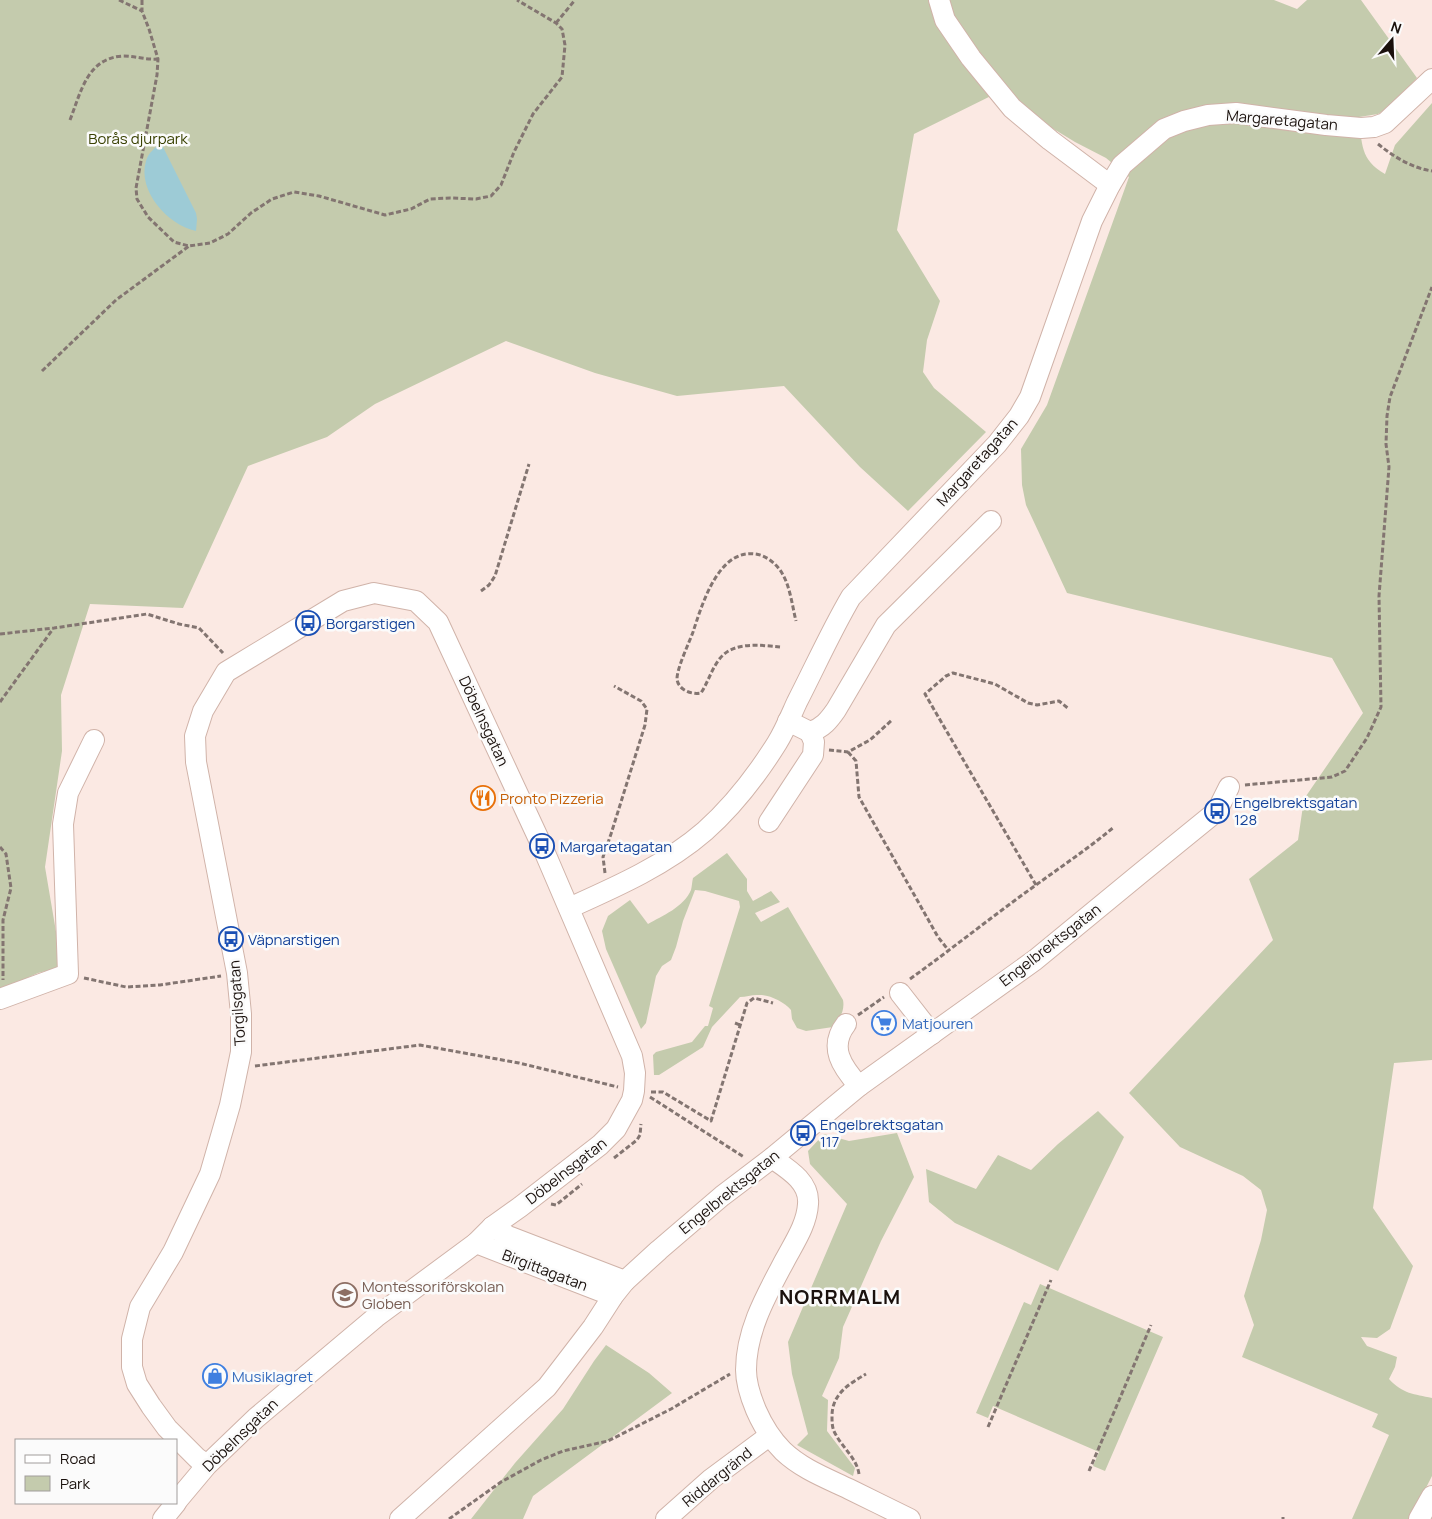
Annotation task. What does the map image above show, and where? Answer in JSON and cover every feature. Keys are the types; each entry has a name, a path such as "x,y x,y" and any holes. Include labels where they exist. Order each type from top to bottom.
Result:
{"street":[{"path":"939,0 945,20 971,58 1012,108 1050,140 1110,185"},
{"name":"Margaretagatan","path":"569,908 660,863 704,832 727,810 754,778 778,742 833,626 851,597 876,568 998,444 1019,416 1030,397 1092,221 1122,165 1164,129 1184,121 1208,115 1236,114 1361,128 1374,127 1386,123 1432,79"},
{"path":"769,822 813,755 812,741 818,730 828,722 836,710 886,625 991,521"},
{"name":"Torgilsgatan","path":"207,1465 197,1458 167,1428 137,1384 132,1367 132,1339 140,1308 173,1252 210,1174 230,1106 242,1037 237,973 196,762 195,736 203,711 226,672 343,601 374,593"},
{"name":"Döbelnsgatan","path":"178,1501 207,1465 256,1418 376,1317 476,1243 492,1227 600,1146 616,1130 626,1114 647,1093 635,1073 632,1056 569,908 513,782 438,622 416,601 374,593"},
{"path":"788,721 812,741"},
{"path":"3,998 68,974 63,824 68,793 94,740"},
{"name":"Engelbrektsgatan","path":"400,1519 547,1387 593,1327 619,1288 659,1250 722,1196 772,1158 859,1086 1035,960 1217,811 1229,787"},
{"path":"898,989 932,1034"},
{"path":"846,1024 838,1036 838,1049 844,1067 859,1086"},
{"path":"772,1158 794,1173 804,1187 809,1203 803,1224 761,1306 753,1327 746,1371 751,1398 769,1436 798,1464 910,1519"},
{"name":"Birgittagatan","path":"492,1227 619,1288"},
{"name":"Birgittagatan","path":"476,1243 619,1288"},
{"name":"Riddargränd","path":"666,1519 710,1479 769,1436"},
{"path":"1419,1519 1432,1496"},
{"name":"Döbelnsgatan","path":"163,1519 175,1504"}],"path":[{"path":"118,0 142,11"},
{"path":"142,0 142,11 158,59 155,89 149,112 136,188 138,200 148,216 174,242 189,246 210,243 228,234 250,213 272,199 294,192 319,196 385,215 410,209 430,200 450,198 476,199 491,196 501,185 511,159 533,114 562,77 565,45 562,28 517,0"},
{"path":"556,23 576,0"},
{"path":"70,120 85,80 97,65 109,58 124,56 148,60 158,59"},
{"path":"1361,128 1400,160 1424,170 1432,171"},
{"path":"42,371 116,300 189,246"},
{"path":"1229,787 1332,777 1345,771 1367,738 1381,707 1379,596 1389,467 1386,444 1387,416 1390,397 1432,287"},
{"path":"480,590 489,585 495,576 529,464"},
{"path":"780,647 761,645 735,648 727,651 714,666 709,681 701,693 694,694 687,691 680,686 677,679 705,597 724,566 737,556 749,553 761,555 770,560 780,570 786,582 796,621"},
{"path":"0,634 146,614 199,628 236,667"},
{"path":"0,702 54,628"},
{"path":"1036,885 925,694 946,676 953,673 995,684 1028,703 1037,705 1059,701 1070,709"},
{"path":"614,686 641,702 648,709 645,725 603,857 606,875 614,886"},
{"path":"848,752 870,740 892,720"},
{"path":"812,741 848,752 856,761 859,797 938,937 949,951"},
{"path":"846,1024 898,989 1114,827"},
{"path":"0,847 6,854 11,888 3,920 3,998"},
{"path":"68,974 126,988 160,986 237,973"},
{"path":"238,1068 420,1045 519,1063 647,1093 663,1092 711,1121 747,1003 754,998 773,1003"},
{"path":"735,1023 740,1025"},
{"path":"647,1093 746,1159"},
{"path":"608,1164 637,1140 640,1135 641,1121"},
{"path":"548,1203 556,1205 585,1181"},
{"path":"988,1427 1051,1280"},
{"path":"1089,1471 1151,1325"},
{"path":"449,1519 501,1482 541,1460 562,1451 608,1441 671,1409 733,1372"},
{"path":"852,1491 860,1474 858,1466 835,1434 832,1424 832,1411 835,1399 842,1389 866,1374"}],"green space":[{"name":"Borås djurpark","path":"0,0 1274,0 1297,9 1307,0 1361,0 1417,78 1392,105 1378,114 1359,117 1364,150 1371,163 1377,169 1385,174 1395,145 1432,103 1432,1060 1394,1063 1373,1208 1413,1266 1390,1329 1377,1338 1361,1337 1367,1346 1397,1357 1395,1367 1389,1379 1394,1384 1409,1393 1432,1398 1432,1476 1410,1519 1352,1519 1389,1435 1372,1427 1378,1414 1242,1357 1254,1325 1244,1296 1261,1240 1267,1210 1261,1190 1243,1176 1180,1147 1129,1093 1273,940 1249,879 1298,840 1304,799 1363,713 1332,658 1067,593 1026,505 1022,485 1021,449 1047,405 1129,177 1106,158 1034,117 1005,89 914,134 897,230 940,301 927,340 923,372 934,388 986,432 908,511 860,467 784,386 677,396 595,373 506,341 375,404 327,437 248,466 183,608 90,604 61,695 62,751 45,867 62,967 38,973 0,990"},
{"path":"727,853 747,879 747,891 753,901 771,891 780,902 755,913 761,922 788,907 843,1000 843,1011 833,1027 806,1031 797,1028 792,1019 791,1010 776,999 762,995 740,997 712,1027 703,1047 659,1075 654,1075 653,1055 656,1052 692,1042 705,1026 708,1026 713,1008 709,1006 740,907 739,901 695,890 671,960 662,966 656,976 646,1023 641,1029 606,949 602,931 608,916 630,900 648,924 672,910 688,896 693,878"},
{"path":"1098,1111 1124,1137 1058,1271 955,1223 929,1202 926,1169 976,1189 998,1155 1031,1170 1058,1144"},
{"path":"897,1133 914,1177 881,1241 843,1327 839,1358 822,1396 828,1400 827,1431 855,1468 853,1476 797,1445 808,1434 792,1374 788,1342 847,1204 810,1164 808,1151 824,1134 849,1141"},
{"path":"1040,1284 1163,1337 1105,1471 1093,1466 1099,1452 993,1406 988,1418 976,1413 1024,1302 1031,1305"},
{"path":"606,1345 649,1373 672,1393 533,1496 523,1519 471,1519 515,1463 563,1409"}],"water":[{"path":"161,143 196,213 196,231 185,228 175,222 157,205 150,195 144,172 146,161 152,151"}],"place":[{"name":"Borgarstigen","path":"308,623"},
{"name":"Pronto Pizzeria","path":"483,798"},
{"name":"Engelbrektsgatan 128","path":"1217,811"},
{"name":"Margaretagatan","path":"542,846"},
{"name":"Väpnarstigen","path":"231,939"},
{"name":"Matjouren","path":"884,1023"},
{"name":"Engelbrektsgatan 117","path":"803,1133"},
{"name":"Montessoriförskolan Globen","path":"345,1295"},
{"name":"Musiklagret","path":"215,1376"}],"district":[{"name":"NORRMALM","path":"840,1296"}]}
